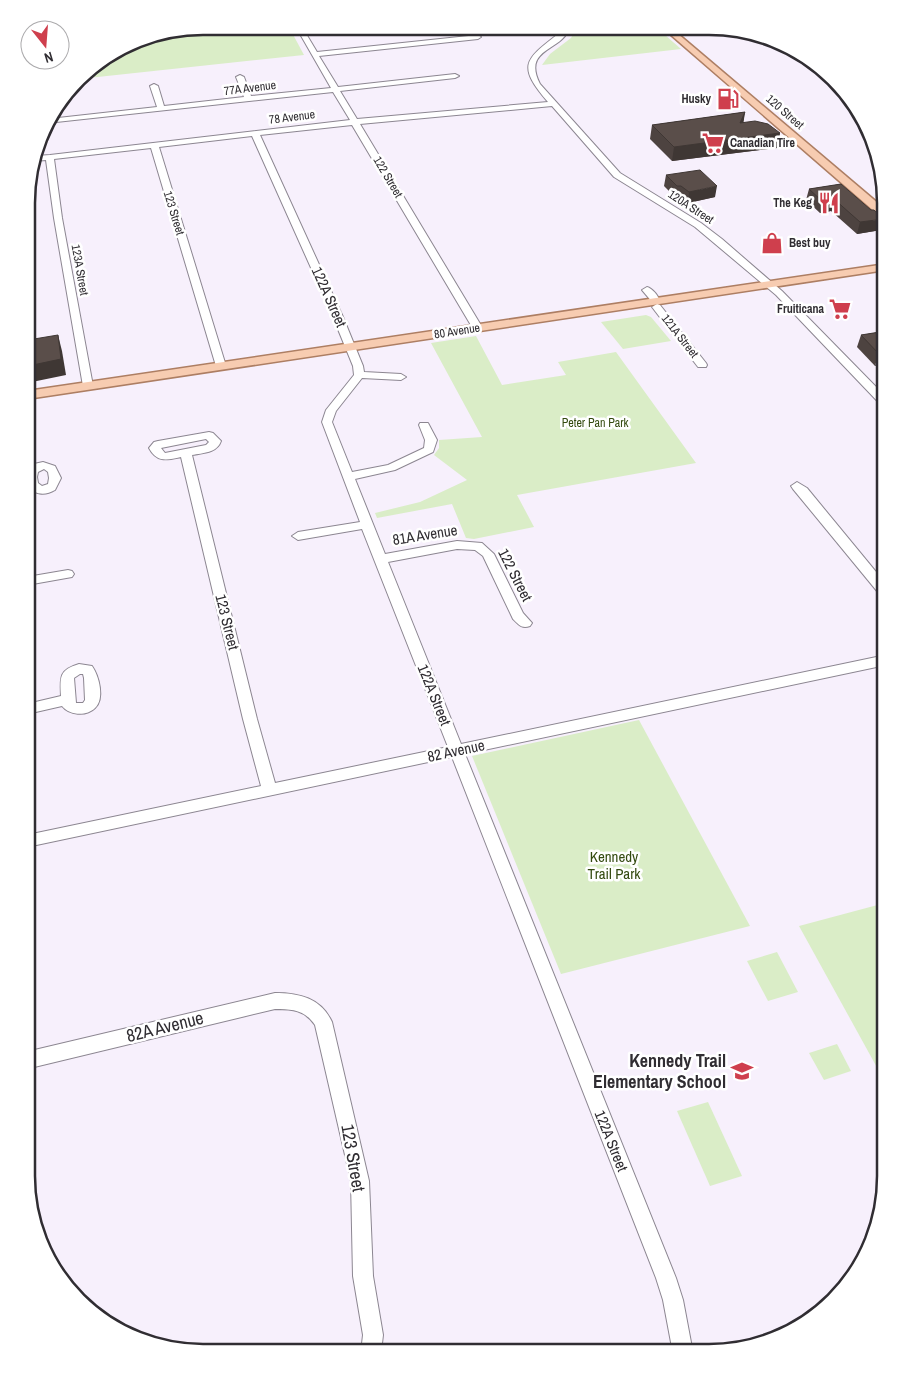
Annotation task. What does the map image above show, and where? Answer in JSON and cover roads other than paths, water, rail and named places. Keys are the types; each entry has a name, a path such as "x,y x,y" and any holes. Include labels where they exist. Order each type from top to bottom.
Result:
{"main road":[{"path":"676,35 764,107"},
{"name":"120 Street","path":"684,35 714,60 766,109 778,119 789,123 877,198"},
{"path":"694,50 714,60"},
{"name":"120 Street","path":"764,107 877,208"},
{"name":"80 Avenue","path":"35,401 352,350 478,327 656,304 772,287 877,269"},
{"name":"80 Avenue","path":"694,295 877,275"},
{"path":"656,304 690,299 694,295"},
{"name":"80 Avenue","path":"35,394 221,366 577,319 656,304"},
{"path":"188,377 194,374 214,371 221,366"},
{"path":"50,398 59,394 78,391 88,386"}],"street":[{"name":"122 Street","path":"304,35 478,327"},
{"name":"120A Street","path":"561,35 541,51 532,63 532,78 553,104 617,176 698,225 772,287 877,395"},
{"path":"315,54 478,37"},
{"name":"77A Avenue","path":"58,120 376,83 455,76"},
{"path":"240,77 248,99"},
{"path":"154,86 161,109"},
{"name":"78 Avenue","path":"42,158 412,115 476,112 553,104"},
{"name":"122A Street","path":"255,133 358,366 359,375 331,410 328,417 328,426 350,476 428,682 666,1278 674,1300 681,1344"},
{"name":"123 Street","path":"154,145 221,366"},
{"name":"123A Street","path":"50,157 58,218 88,386"},
{"path":"647,290 656,304"},
{"name":"121A Street","path":"656,304 702,365"},
{"path":"359,375 401,376"},
{"path":"350,476 392,468 429,450 431,440 424,425"},
{"name":"123 Street","path":"186,453 248,709 270,790"},
{"path":"797,486 877,582"},
{"path":"298,536 368,524"},
{"name":"81A Avenue","path":"381,559 457,545 474,545"},
{"name":"122 Street","path":"474,545 488,554 518,616 525,623"},
{"path":"35,580 68,574"},
{"name":"82 Avenue","path":"35,839 877,662"},
{"path":"35,707 68,700"},
{"name":"82A Avenue","path":"35,1059 275,1001 292,1001 304,1004"},
{"name":"123 Street","path":"304,1004 316,1011 323,1022 358,1172 363,1276 373,1335 372,1344"}],"place":[{"name":"Husky","path":"728,99"},
{"name":"Canadian Tire","path":"713,143"},
{"name":"The Keg","path":"829,203"},
{"name":"Best buy","path":"772,243"},
{"name":"Fruiticana","path":"840,309"},
{"name":"Kennedy Trail Elementary School","path":"742,1071"}],"park label":[{"name":"Peter Pan Park","path":"595,423"},
{"name":"Kennedy Trail Park","path":"614,866"}]}
